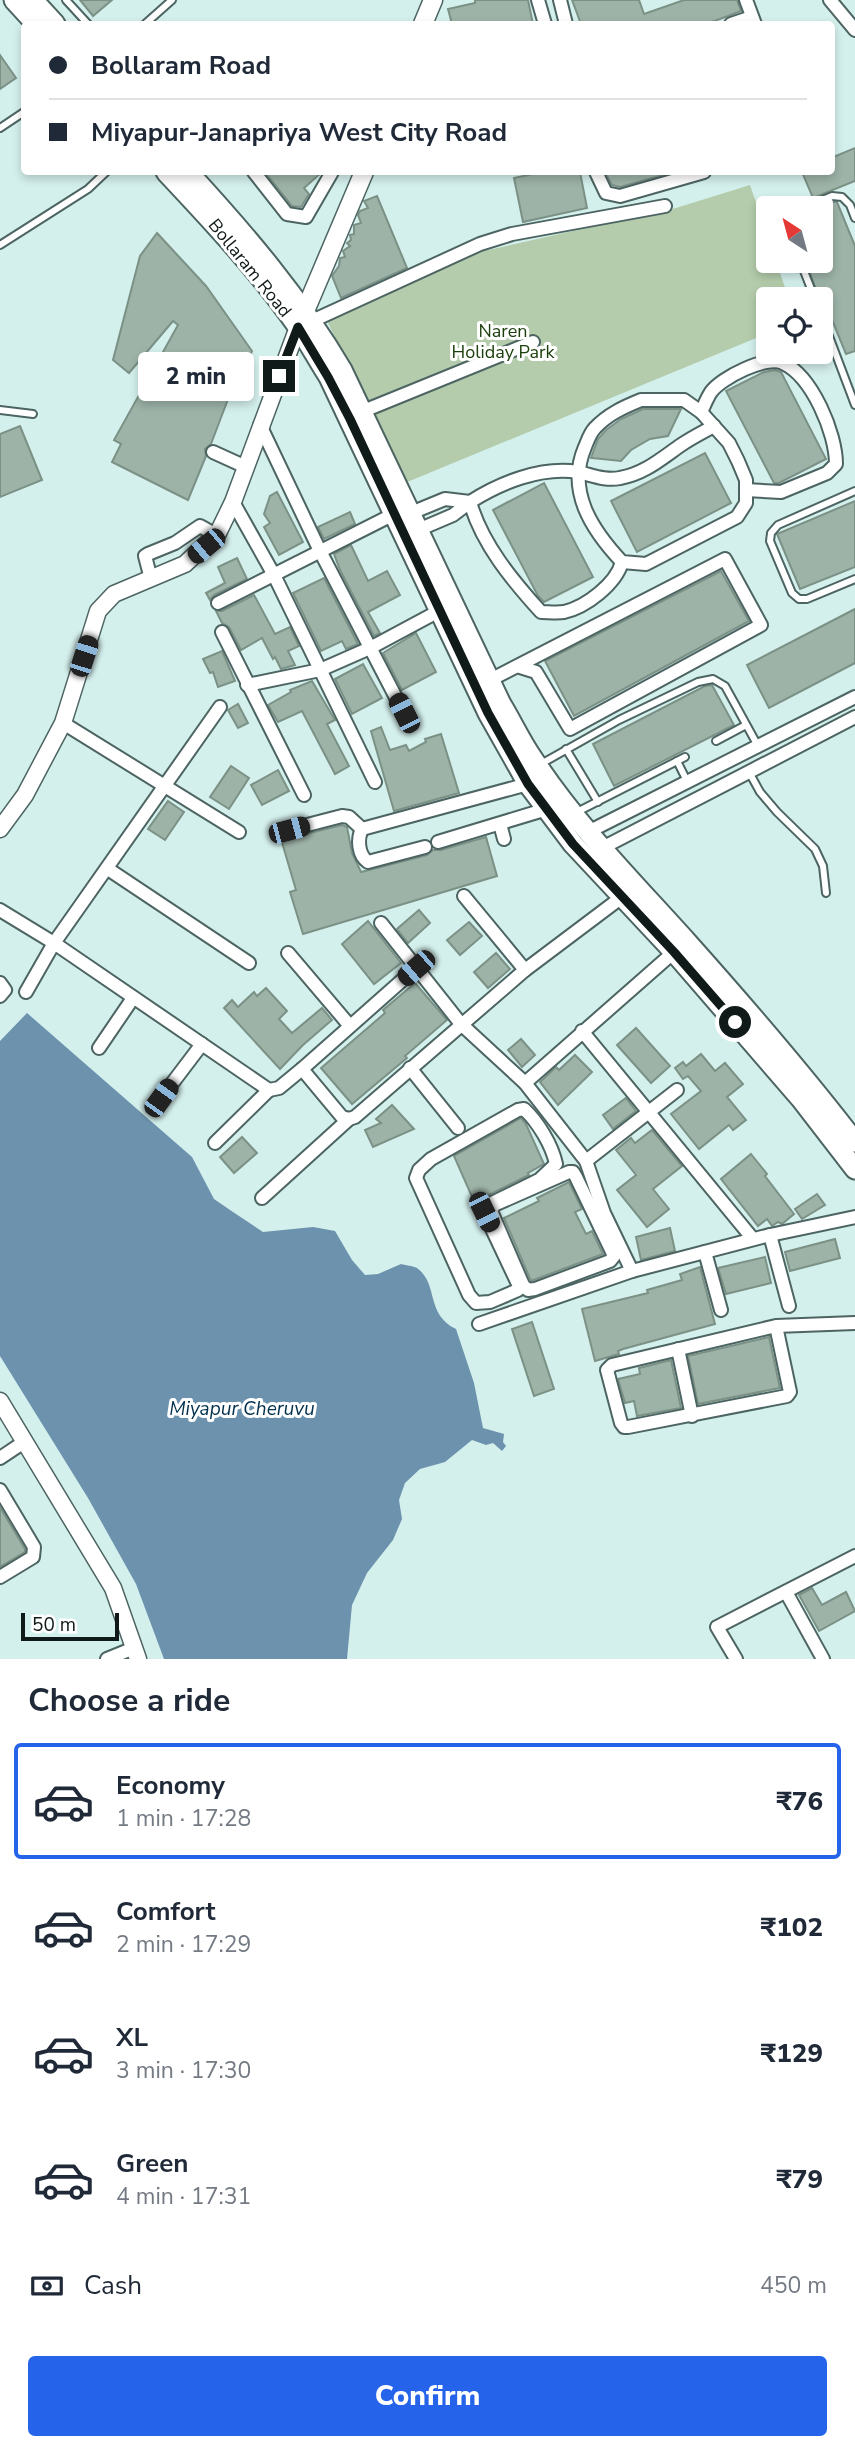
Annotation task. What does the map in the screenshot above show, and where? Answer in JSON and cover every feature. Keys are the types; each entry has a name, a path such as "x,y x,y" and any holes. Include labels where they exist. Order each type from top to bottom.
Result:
{"main road":[{"path":"14,0 33,21"},
{"path":"33,0 52,21"},
{"path":"424,21 433,0"},
{"name":"Bollaram Road","path":"169,175 305,320 328,377 408,519 537,766 601,848 733,993 855,1142"},
{"name":"Bollaram Road","path":"191,175 246,234 342,370 408,519 439,611 488,713 528,784 573,844 674,952 801,1099 855,1169"},
{"path":"305,320 363,175"}],"street":[{"path":"538,0 544,21"},
{"path":"560,0 565,21"},
{"path":"746,0 754,21"},
{"path":"848,0 834,4 855,30"},
{"path":"256,175 287,215 306,217 330,175"},
{"path":"597,175 606,193 620,196 694,175"},
{"path":"0,829 25,795 63,723 98,611 114,594 185,564 216,535 233,502 260,425 305,320 480,244 512,234 665,206"},
{"path":"361,412 533,342"},
{"path":"701,412 712,391 732,376 766,362 780,361 791,368 816,397 830,428 836,449 836,464 827,473 781,492 746,489"},
{"path":"641,400 684,400 701,412 729,443 738,461 746,480 746,503 737,517 646,564 622,562 592,526 579,490 578,472 582,454 593,429 620,409 641,400"},
{"path":"260,425 320,551 404,713"},
{"path":"408,519 453,515 487,492 516,480 559,471 578,472 603,479 637,475 714,426"},
{"path":"213,452 246,467"},
{"path":"218,603 320,551 408,519 445,499 470,502"},
{"path":"233,502 274,575 375,782"},
{"path":"470,502 475,519 491,548 521,590 541,612 564,612 590,600 610,582 622,562"},
{"path":"151,579 145,556 174,543 200,526 216,535"},
{"path":"490,680 517,666 725,559 761,625 570,729 536,672 517,666"},
{"path":"247,685 320,670 370,648 439,611"},
{"path":"222,632 304,795"},
{"path":"588,832 855,697"},
{"path":"26,992 54,943 220,707"},
{"path":"601,848 855,717"},
{"path":"63,723 239,832"},
{"path":"362,829 528,784"},
{"path":"362,829 358,838 363,859 368,862 547,809"},
{"path":"289,830 342,816 349,817 362,829"},
{"path":"499,824 504,839"},
{"path":"107,869 249,963"},
{"path":"464,896 525,970"},
{"path":"262,1198 349,1119 355,1117 525,970 622,897"},
{"path":"0,910 54,943 269,1090"},
{"path":"381,923 461,1024 525,1083 586,1161 595,1217 614,1256 610,1261 535,1289 528,1290 523,1285 491,1211 494,1205 569,1172 573,1172 595,1217 632,1271"},
{"path":"525,1083 674,952"},
{"path":"288,953 350,1027"},
{"path":"215,1143 269,1090 279,1088 302,1069 416,968"},
{"path":"0,984 5,990 0,996"},
{"path":"99,1048 133,998"},
{"path":"582,1031 753,1239"},
{"path":"161,1098 201,1044"},
{"path":"410,1068 458,1128"},
{"path":"302,1069 342,1116 349,1119"},
{"path":"586,1161 677,1090"},
{"path":"524,1109 531,1115 556,1160 554,1167 539,1180 488,1205 484,1212 519,1286 518,1290 490,1302 476,1303 469,1295 416,1178 419,1170 431,1159 524,1109 537,1098"},
{"path":"546,1139 561,1129"},
{"path":"479,1324 632,1271 753,1239 855,1217"},
{"path":"770,1235 789,1306"},
{"path":"705,1252 721,1310"},
{"path":"776,1326 790,1392 787,1396 692,1416 624,1427 621,1423 607,1370 612,1364 776,1326 855,1322"},
{"path":"678,1349 692,1416"},
{"path":"0,1401 113,1588 136,1653 107,1659"},
{"path":"0,1458 24,1442"},
{"path":"0,1490 34,1547 33,1557 0,1577"},
{"path":"736,1659 717,1626 855,1557"},
{"path":"786,1592 824,1659"}],"lane":[{"path":"66,0 85,21"},
{"path":"148,21 172,0"},
{"path":"0,128 21,114"},
{"path":"0,245 89,189 103,175"},
{"path":"833,196 842,197 850,205 855,218"},
{"path":"833,347 855,405"},
{"path":"0,410 33,415"},
{"path":"855,491 778,525 771,533 770,541 792,593 799,599 807,599 855,579"},
{"path":"537,766 619,720 698,682 713,678 725,686 758,746"},
{"path":"716,741 746,725"},
{"path":"566,749 598,802"},
{"path":"573,814 685,757"},
{"path":"677,761 687,782"},
{"path":"749,772 760,792 777,812 816,849 823,866 825,893"}],"green space":[{"name":"Naren Holiday Park","path":"750,185 756,202 756,273 780,273 785,287 756,287 756,338 405,483 327,321 475,253 676,208"}],"water":[{"name":"Miyapur Cheruvu","path":"27,1013 192,1157 214,1199 263,1232 313,1227 335,1231 352,1260 365,1275 378,1274 401,1264 417,1268 428,1282 440,1315 456,1329 474,1383 483,1428 504,1434 503,1442 506,1446 502,1451 493,1443 486,1445 472,1440 445,1462 420,1469 405,1483 399,1500 402,1519 393,1540 367,1573 352,1605 347,1659 164,1659 136,1584 88,1498 0,1356 0,1041"}],"building":[{"path":"80,0 112,0 93,16"},
{"path":"475,0 528,0 532,21 451,21 448,9 475,3"},
{"path":"572,0 639,0 644,14 684,0 737,0 741,11 715,21 580,21"},
{"path":"0,55 16,78 0,89"},
{"path":"855,148 855,181 812,196 803,175 835,175 835,156"},
{"path":"267,175 319,175 304,188 309,194 301,207 292,206"},
{"path":"528,175 581,175 587,208 523,222 514,178"},
{"path":"607,175 663,175 620,187 612,185"},
{"path":"377,196 407,268 341,298 332,276 339,266 340,258 345,257 343,251 350,246 347,243 351,240 350,235 354,234 354,225 361,223 358,215 360,211 368,208 364,201"},
{"path":"833,202 837,202 855,246 855,351 846,354 833,322 833,287 815,287 810,273 833,273"},
{"path":"157,233 206,286 252,351 236,387 233,386 211,444 205,449 206,456 188,500 112,462 121,444 114,440 178,325 173,321 129,373 113,360 140,256"},
{"path":"764,372 781,372 826,459 779,483 774,483 726,391"},
{"path":"643,409 681,409 668,436 650,439 631,450 621,461 591,458 598,439 606,430 621,419"},
{"path":"20,426 42,480 0,497 0,434"},
{"path":"705,453 731,503 637,552 611,501"},
{"path":"544,483 593,577 544,602 538,596 493,510"},
{"path":"277,492 303,542 279,555 264,527 270,523 264,514 270,496"},
{"path":"855,501 855,567 800,589 777,534"},
{"path":"350,512 355,524 324,539 318,527"},
{"path":"351,545 368,581 387,571 400,595 368,612 380,633 374,636 334,554"},
{"path":"237,558 247,579 214,595 210,600 206,593 225,583 218,567"},
{"path":"721,571 749,621 574,716 545,661"},
{"path":"324,578 358,644 346,649 342,641 321,651 293,593"},
{"path":"254,595 275,634 290,627 299,646 288,651 295,665 281,669 262,638 241,650 229,627 222,623 216,611 222,611"},
{"path":"855,609 855,663 769,708 747,665"},
{"path":"416,633 436,672 402,690 383,653"},
{"path":"222,651 235,681 218,687 213,672 210,673 203,659"},
{"path":"363,664 382,698 352,714 335,679"},
{"path":"312,681 335,720 327,724 349,766 335,774 302,711 278,722 268,705 291,692 290,690"},
{"path":"712,685 734,725 614,786 593,744 705,686"},
{"path":"238,704 248,723 238,728 228,710"},
{"path":"381,727 390,750 406,745 409,751 426,742 425,739 441,734 459,793 394,811 371,731"},
{"path":"231,766 249,778 229,809 210,797"},
{"path":"278,770 289,791 262,805 251,785"},
{"path":"168,801 184,812 165,840 148,829"},
{"path":"342,825 347,827 352,853 361,872 486,837 497,876 303,934 290,892 296,890 281,839"},
{"path":"419,910 430,923 408,943 397,929"},
{"path":"368,921 401,963 374,984 342,944"},
{"path":"469,922 482,936 460,955 447,940"},
{"path":"496,953 510,969 488,988 474,972"},
{"path":"415,983 447,1020 352,1104 321,1068 385,1013 383,1010"},
{"path":"266,988 287,1011 279,1019 292,1033 322,1008 332,1020 280,1069 224,1008 232,1000 238,1007 254,992 257,996"},
{"path":"636,1028 670,1066 651,1083 617,1045"},
{"path":"521,1039 535,1055 522,1067 508,1050"},
{"path":"701,1054 715,1071 725,1063 743,1084 727,1097 746,1120 733,1130 729,1125 699,1149 671,1114 701,1091 688,1076 683,1079 675,1068 683,1062 686,1066"},
{"path":"575,1055 592,1072 558,1105 540,1082 556,1067 559,1070"},
{"path":"626,1098 636,1111 613,1129 603,1115"},
{"path":"392,1105 414,1129 373,1147 365,1130 381,1123 376,1119"},
{"path":"521,1118 544,1164 528,1173 529,1175 484,1197 476,1206 454,1156"},
{"path":"652,1130 682,1166 653,1189 669,1209 647,1227 617,1190 636,1175 616,1150 631,1138 635,1143"},
{"path":"242,1137 257,1153 234,1173 220,1157"},
{"path":"751,1154 794,1214 782,1224 778,1222 772,1226 767,1219 758,1226 721,1179"},
{"path":"569,1182 582,1209 575,1212 586,1234 592,1231 603,1254 531,1281 504,1218"},
{"path":"817,1194 825,1205 802,1219 795,1209"},
{"path":"670,1228 675,1251 641,1260 636,1237"},
{"path":"835,1239 840,1258 790,1271 785,1252"},
{"path":"765,1257 771,1283 726,1294 718,1268"},
{"path":"700,1267 715,1324 623,1349 618,1351 619,1354 595,1361 582,1309 648,1293 647,1290 682,1280 680,1274"},
{"path":"532,1322 554,1389 534,1396 512,1329"},
{"path":"769,1337 780,1388 698,1404 688,1356"},
{"path":"671,1360 681,1408 637,1416 634,1401 625,1403 618,1379 640,1374 639,1368"},
{"path":"0,1507 25,1552 0,1567"},
{"path":"812,1588 822,1605 846,1592 855,1611 819,1631 799,1595"}],"route":[{"path":"279,376 298,327 350,419 488,713 528,784 573,844 735,1022"}]}
